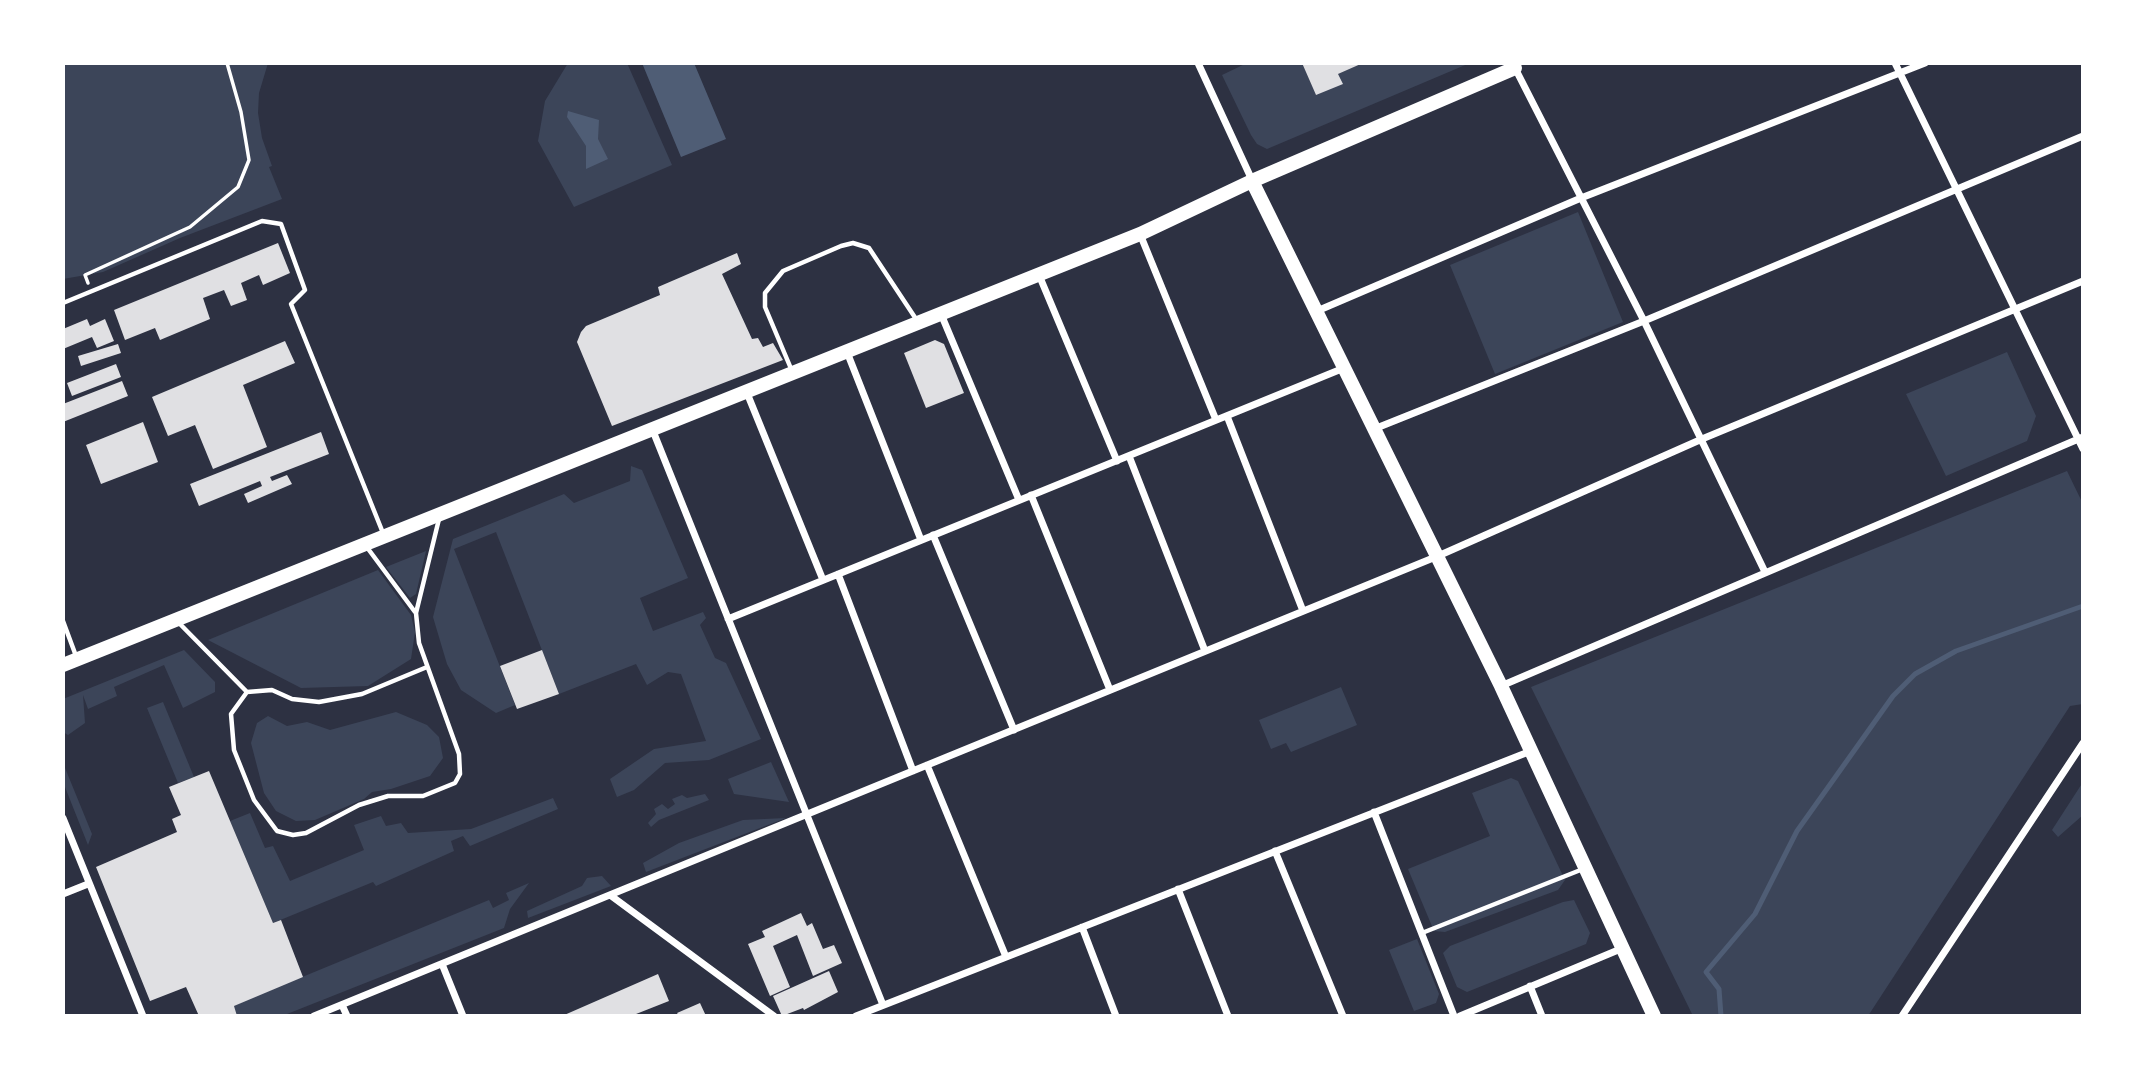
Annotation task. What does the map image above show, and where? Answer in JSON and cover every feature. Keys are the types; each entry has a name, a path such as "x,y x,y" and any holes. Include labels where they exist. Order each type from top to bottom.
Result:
{"main road":[{"path":"63,666 1140,233 1513,66"},
{"path":"1252,181 1501,686 1654,1016"}],"street":[{"path":"1198,63 1252,181"},
{"path":"1895,63 2014,309 2080,438 2083,449"},
{"path":"1317,311 1581,198 1925,63"},
{"path":"1513,66 1644,321 1765,572"},
{"path":"1374,429 1644,321 2083,136"},
{"path":"1140,233 1216,420"},
{"path":"1039,274 1117,461"},
{"path":"314,1016 1438,556 1702,439 2083,281"},
{"path":"941,314 1019,500"},
{"path":"847,352 921,540"},
{"path":"728,618 1345,368"},
{"path":"747,393 823,580"},
{"path":"1227,416 1303,611"},
{"path":"653,431 883,1005"},
{"path":"1501,686 2080,438"},
{"path":"1129,456 1205,651"},
{"path":"1031,495 1110,690"},
{"path":"933,535 1014,730"},
{"path":"838,574 913,771"},
{"path":"1902,1016 2083,743"},
{"path":"856,1016 1532,751"},
{"path":"927,765 1006,957"},
{"path":"1374,812 1454,1016"},
{"path":"63,818 142,1016"},
{"path":"1275,851 1343,1016"},
{"path":"63,894 88,884"},
{"path":"1178,889 1228,1016"},
{"path":"610,895 774,1016"},
{"path":"1082,926 1116,1016"},
{"path":"1460,1016 1623,948"},
{"path":"442,964 463,1016"},
{"path":"1530,986 1542,1016"},
{"path":"342,1005 347,1016"}],"lane":[{"path":"63,303 262,221 281,224 305,290 291,304 385,538"},
{"path":"793,374 765,307 765,293 783,271 841,246 853,243 869,248 918,323"},
{"path":"247,691 231,714 230,726 243,777 254,800 277,831 293,835 306,833 359,805 388,796 423,796 455,783 460,774 459,754 419,643 416,613 440,515"},
{"path":"366,545 416,613"},
{"path":"176,620 247,691 272,690 299,701 319,702 362,694 427,667"},
{"path":"63,621 77,660"},
{"path":"1421,933 1586,868"}],"path":[{"path":"90,292 85,275 190,227 238,187 249,160 241,112 227,63"}],"shaded area":[{"path":"63,63 268,63 259,93 258,113 262,138 272,166 269,167 282,199 180,238 103,272 63,279"},
{"path":"568,63 627,63 672,165 574,207 538,141 545,101"},
{"path":"642,63 694,63 726,139 681,157"},
{"path":"1247,63 1302,63 1316,95 1338,74 1363,63 1470,63 1267,149 1257,144 1251,135 1222,75"},
{"path":"568,111 599,120 598,139 608,159 586,169 586,146 567,117"},
{"path":"1578,212 1623,322 1495,374 1450,265"},
{"path":"2007,352 2036,416 2027,441 1946,476 1906,394"},
{"path":"631,466 642,470 688,578 640,598 653,631 703,612 706,618 700,625 715,658 726,663 761,739 709,760 665,763 634,790 617,797 610,779 654,749 706,741 681,674 668,672 647,685 636,664 559,694 496,532 454,549 515,705 496,713 461,690 447,664 433,617 453,539 564,494 574,503 630,481"},
{"path":"2067,471 2083,504 2083,704 2070,706 1868,1016 1693,1016 1531,687"},
{"path":"426,551 416,594 410,598 386,567"},
{"path":"378,570 411,615 415,632 411,659 368,686 301,688 208,640"},
{"path":"184,650 215,682 215,692 183,708 164,665 114,687 117,696 88,709 83,695 85,723 68,735 63,732 63,699"},
{"path":"1341,687 1357,725 1291,752 1286,743 1271,749 1259,720"},
{"path":"163,702 194,777 178,783 147,708"},
{"path":"396,712 427,725 439,737 443,758 430,776 391,789 372,792 364,799 315,820 296,821 276,811 264,793 251,743 257,723 268,716 287,726 307,722 330,730"},
{"path":"771,762 789,802 734,794 728,779"},
{"path":"63,763 92,834 88,845 63,782"},
{"path":"1511,778 1518,781 1565,880 1558,890 1445,932 1434,931 1408,869 1490,836 1472,793"},
{"path":"2083,782 2083,815 2058,837 2052,830"},
{"path":"705,794 709,800 659,820 651,827 648,823 656,814 654,809 662,804 668,809 675,804 672,799 682,795 687,798"},
{"path":"553,798 558,809 470,846 463,836 451,841 454,851 376,886 373,882 273,923 230,821 250,813 265,848 273,846 290,881 364,850 354,825 381,816 386,826 401,823 408,833 471,829"},
{"path":"786,818 646,872 643,863 679,843 743,820"},
{"path":"602,876 611,886 528,918 527,911 582,886 587,878"},
{"path":"529,883 510,909 504,928 282,1016 236,1016 234,1006 244,1001 489,900 493,908 509,900 506,893"},
{"path":"1574,900 1590,933 1586,944 1467,992 1457,987 1443,953 1450,946"},
{"path":"1417,939 1439,994 1436,1003 1414,1011 1389,950"}],"building":[{"path":"1302,63 1363,63 1338,74 1343,84 1316,95"},
{"path":"278,243 290,273 263,285 259,275 241,283 247,300 231,306 224,290 203,298 210,319 160,340 155,328 125,340 114,310"},
{"path":"737,253 741,264 722,274 752,339 758,338 763,347 773,343 783,360 612,426 577,342 581,332 586,326 660,295 658,287"},
{"path":"87,319 90,326 105,319 114,341 97,348 92,337 63,349 63,329"},
{"path":"935,340 944,344 964,393 926,408 904,353"},
{"path":"285,341 295,363 243,385 267,447 213,469 195,425 168,436 152,397"},
{"path":"118,344 121,353 81,366 78,356"},
{"path":"116,364 121,377 72,396 67,383"},
{"path":"122,381 128,396 63,422 63,404"},
{"path":"143,422 158,462 101,484 86,445"},
{"path":"321,432 329,454 270,477 272,481 287,475 292,484 248,503 244,494 262,486 260,481 199,506 190,484"},
{"path":"542,650 559,694 517,709 500,666"},
{"path":"209,771 273,923 281,920 303,977 234,1006 237,1016 199,1016 186,987 150,1001 96,867 177,832 172,819 181,815 169,787"},
{"path":"801,913 807,926 812,923 823,949 834,945 842,963 813,976 797,935 773,946 790,987 770,996 748,944 765,937 762,931"},
{"path":"829,971 838,992 804,1010 803,1008 782,1016 773,996"},
{"path":"658,974 669,1001 631,1016 562,1016"},
{"path":"700,1003 706,1016 679,1016 677,1013"}],"waterway":[{"path":"1721,1016 1719,989 1706,972 1755,914 1797,831 1893,696 1915,674 1956,651 2083,606"}]}
